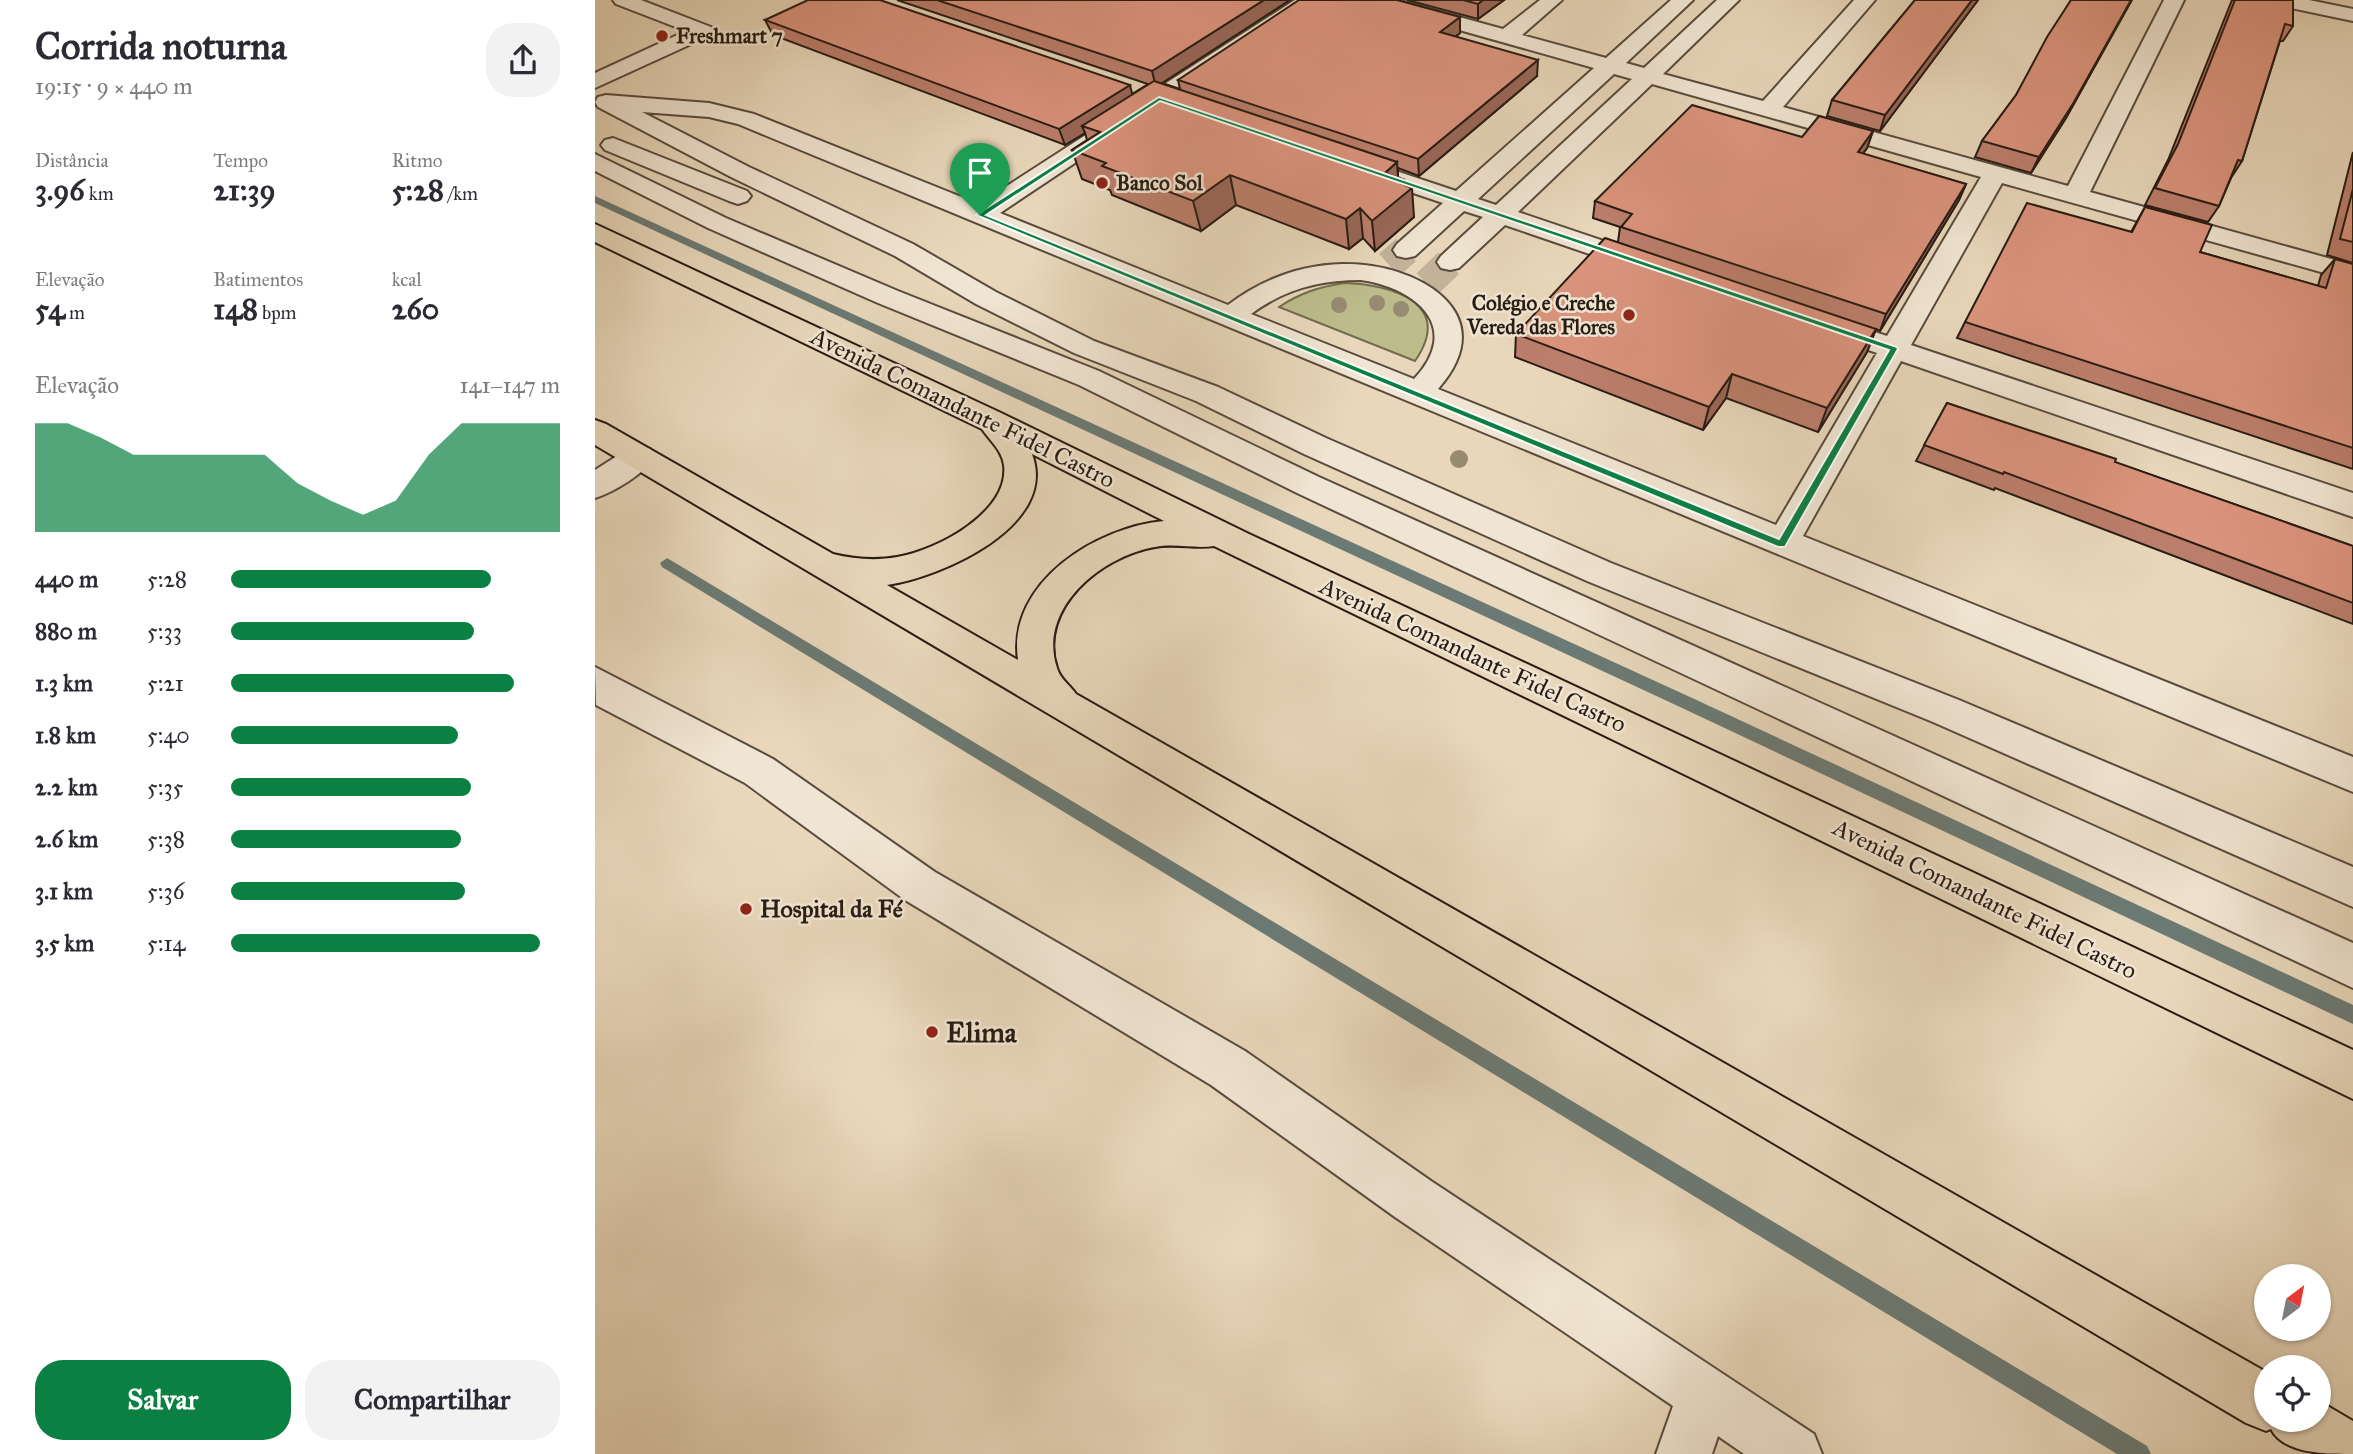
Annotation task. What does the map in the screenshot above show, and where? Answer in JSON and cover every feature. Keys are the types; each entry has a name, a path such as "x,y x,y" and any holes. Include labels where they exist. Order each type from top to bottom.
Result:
{"highway":[{"name":"Avenida Comandante Fidel Castro","path":"595,232 988,419 1237,543 2353,1075"},
{"path":"809,557 840,569 878,572 898,570 937,559 972,541 1010,504 1021,479 1020,455 1015,444 988,419"},
{"path":"595,430 1071,710 2254,1396"},
{"path":"1071,710 1056,699 1046,685 1035,653 1040,619 1048,603 1072,573 1106,551 1165,533 1204,534 1237,543"},
{"path":"2317,1432 2353,1453"}],"street":[{"path":"599,94 704,31 623,0"},
{"path":"980,215 1309,0"},
{"path":"1374,0 2353,273"},
{"path":"1506,37 1552,0"},
{"path":"1230,317 1255,297 1288,281 1391,263 1462,202 1683,0"},
{"path":"1450,262 1729,0"},
{"path":"1768,110 1865,0"},
{"path":"2075,196 2174,0"},
{"path":"2279,0 2353,15"},
{"path":"1133,90 1185,108"},
{"path":"599,94 728,113 2353,775"},
{"path":"599,94 740,172 904,250 986,298 1084,347 1207,394 1315,446 1599,572 1947,711 2353,887"},
{"path":"596,150 986,298"},
{"path":"596,150 754,239 888,297 1089,378 1308,485 2353,966"},
{"path":"1331,157 1671,273"},
{"path":"1782,544 1995,173"},
{"path":"1391,263 1424,287 1439,309 1449,334 1444,360 1417,394"},
{"path":"1802,317 2353,505"},
{"path":"595,486 639,457"},
{"path":"595,682 609,694 759,771 920,886 1228,1068 1413,1199 1794,1454"},
{"path":"1684,1454 1705,1394"}],"shaded area":[{"path":"1344,283 1381,287 1398,293 1423,311 1427,324 1425,341 1415,361 1279,307 1310,291"}],"building":[{"path":"808,0 880,0 1130,85 1059,129 765,20"},
{"path":"937,0 1264,0 1152,71"},
{"path":"1299,0 1397,0 1460,17 1440,32 1538,60 1418,159 1178,80"},
{"path":"1463,0 1483,0 1478,4"},
{"path":"1915,0 1972,0 1885,115 1832,100"},
{"path":"2071,0 2131,0 2074,102 2039,157 1982,141 2016,95 2047,37"},
{"path":"2235,0 2293,0 2293,26 2285,24 2242,161 2238,160 2219,206 2155,188 2178,144"},
{"path":"1154,81 1397,162 1385,173 1404,180 1400,183 1412,188 1372,221 1360,208 1346,219 1230,175 1193,201 1102,166 1106,163 1072,150 1100,132 1082,126"},
{"path":"1692,105 1802,137 1819,116 1873,131 1858,152 1966,184 1886,314 1621,227 1632,214 1595,201"},
{"path":"2353,189 2353,242 2340,239"},
{"path":"2027,203 2132,232 2145,207 2212,225 2200,252 2326,288 2335,259 2353,264 2353,448 1965,322"},
{"path":"1605,238 1876,329 1827,408 1732,374 1709,407 1516,334"},
{"path":"1947,403 2116,459 2115,462 2353,546 2353,603 2004,472 2003,474 1924,445"}],"waterway":[{"path":"595,199 1685,702 2353,1015"},
{"path":"667,563 2139,1454"}],"tunnel":[{"path":"1389,265 1406,250"},
{"path":"1427,284 1450,262"}],"place":[{"name":"Freshmart 7","path":"662,36"},
{"name":"Banco Sol","path":"1102,183"},
{"name":"Colégio e Creche Vereda das Flores","path":"1629,315"},
{"name":"Hospital da Fé","path":"746,909"},
{"name":"Elima","path":"932,1032"}],"route":[{"path":"1159,99 1894,349 1782,544 980,215 1159,99"}]}
